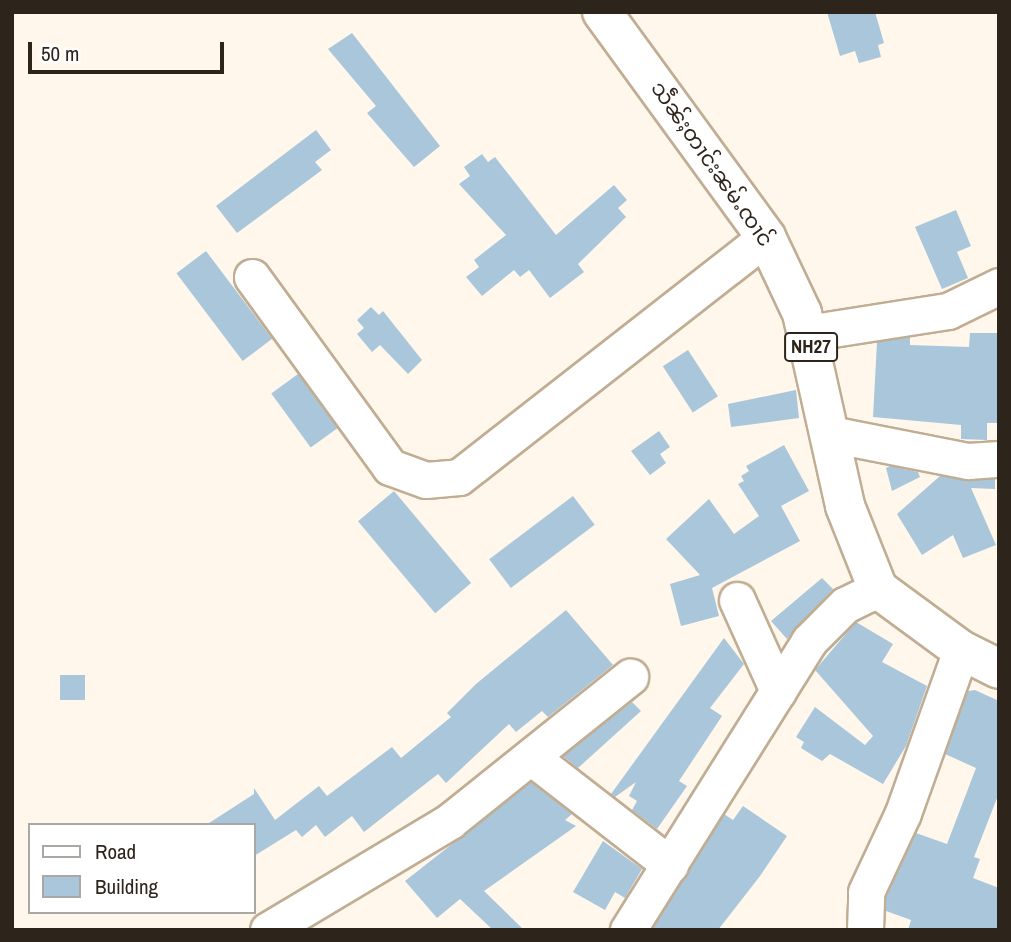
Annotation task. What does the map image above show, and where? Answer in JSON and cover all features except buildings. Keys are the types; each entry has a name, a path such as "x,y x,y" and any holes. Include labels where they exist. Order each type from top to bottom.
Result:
{"highway":[{"name":"သဵၼ်ႈတၢင်းၼမ်ႉၸၢင်","path":"602,12 766,237 807,333 845,506 878,589"},
{"path":"878,589 961,650 999,669"}],"street":[{"path":"252,277 390,467 426,480 459,477 766,237"},
{"path":"807,333 948,311 999,286"},
{"path":"830,434 968,461 999,459"},
{"path":"628,930 808,641 845,604 878,589"},
{"path":"737,600 778,691"},
{"path":"865,930 866,892 902,813 961,650"},
{"path":"268,930 450,821 630,677"},
{"path":"531,757 670,865"}]}
